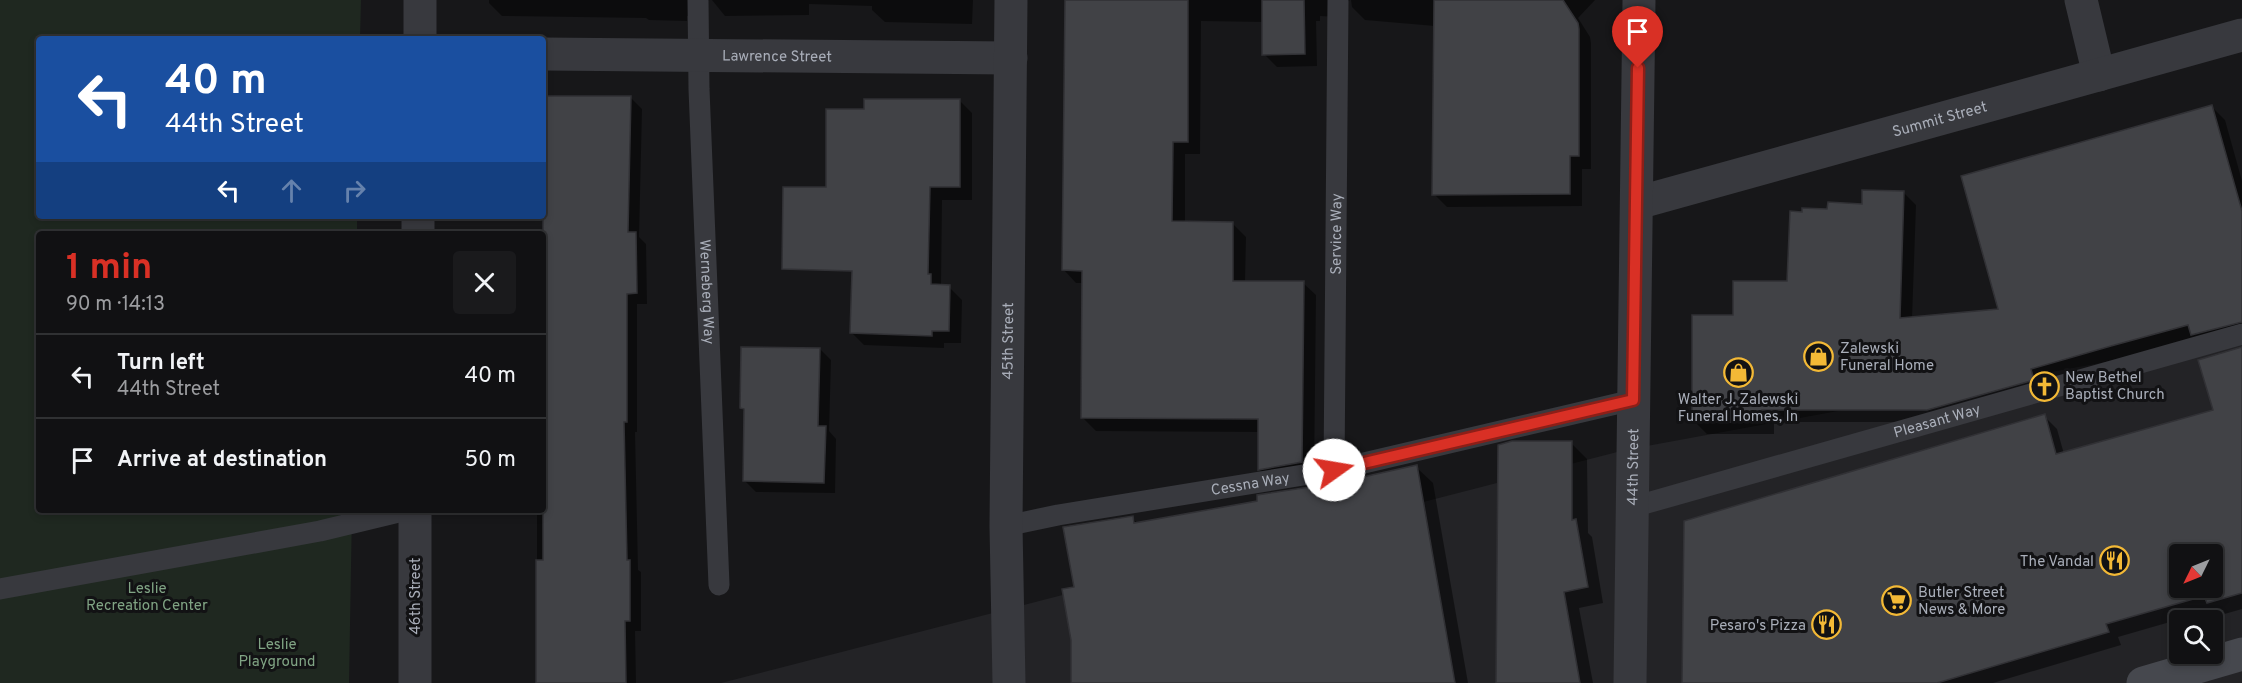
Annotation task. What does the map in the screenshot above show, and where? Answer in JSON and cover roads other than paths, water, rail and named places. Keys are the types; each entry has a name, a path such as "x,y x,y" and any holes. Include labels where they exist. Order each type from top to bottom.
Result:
{"main road":[{"path":"2143,683 2242,654"}],"street":[{"path":"420,0 420,36"},
{"name":"45th Street","path":"1009,683 1006,526 1011,0"},
{"name":"44th Street","path":"1630,683 1639,0"},
{"path":"2081,0 2099,75"},
{"name":"Summit Street","path":"1637,203 2242,35"},
{"name":"Lawrence Street","path":"546,54 1011,58"},
{"name":"46th Street","path":"415,513 415,683"}],"lane":[{"name":"Werneberg Way","path":"698,0 698,56 719,585"},
{"name":"Service Way","path":"1334,470 1338,0"},
{"name":"Pleasant Way","path":"1633,507 2242,334"},
{"name":"Cessna Way","path":"1006,526 1058,514 1334,470 1633,400"},
{"path":"0,589 320,531 395,513"}],"place":[{"name":"Zalewski Funeral Home","path":"1819,357"},
{"name":"Walter J. Zalewski Funeral Homes, In","path":"1738,372"},
{"name":"New Bethel Baptist Church","path":"2044,386"},
{"name":"The Vandal","path":"2115,561"},
{"name":"Butler Street News & More","path":"1897,601"},
{"name":"Pesaro's Pizza","path":"1827,625"}],"park label":[{"name":"Leslie Recreation Center","path":"147,596"},
{"name":"Leslie Playground","path":"277,652"}]}
